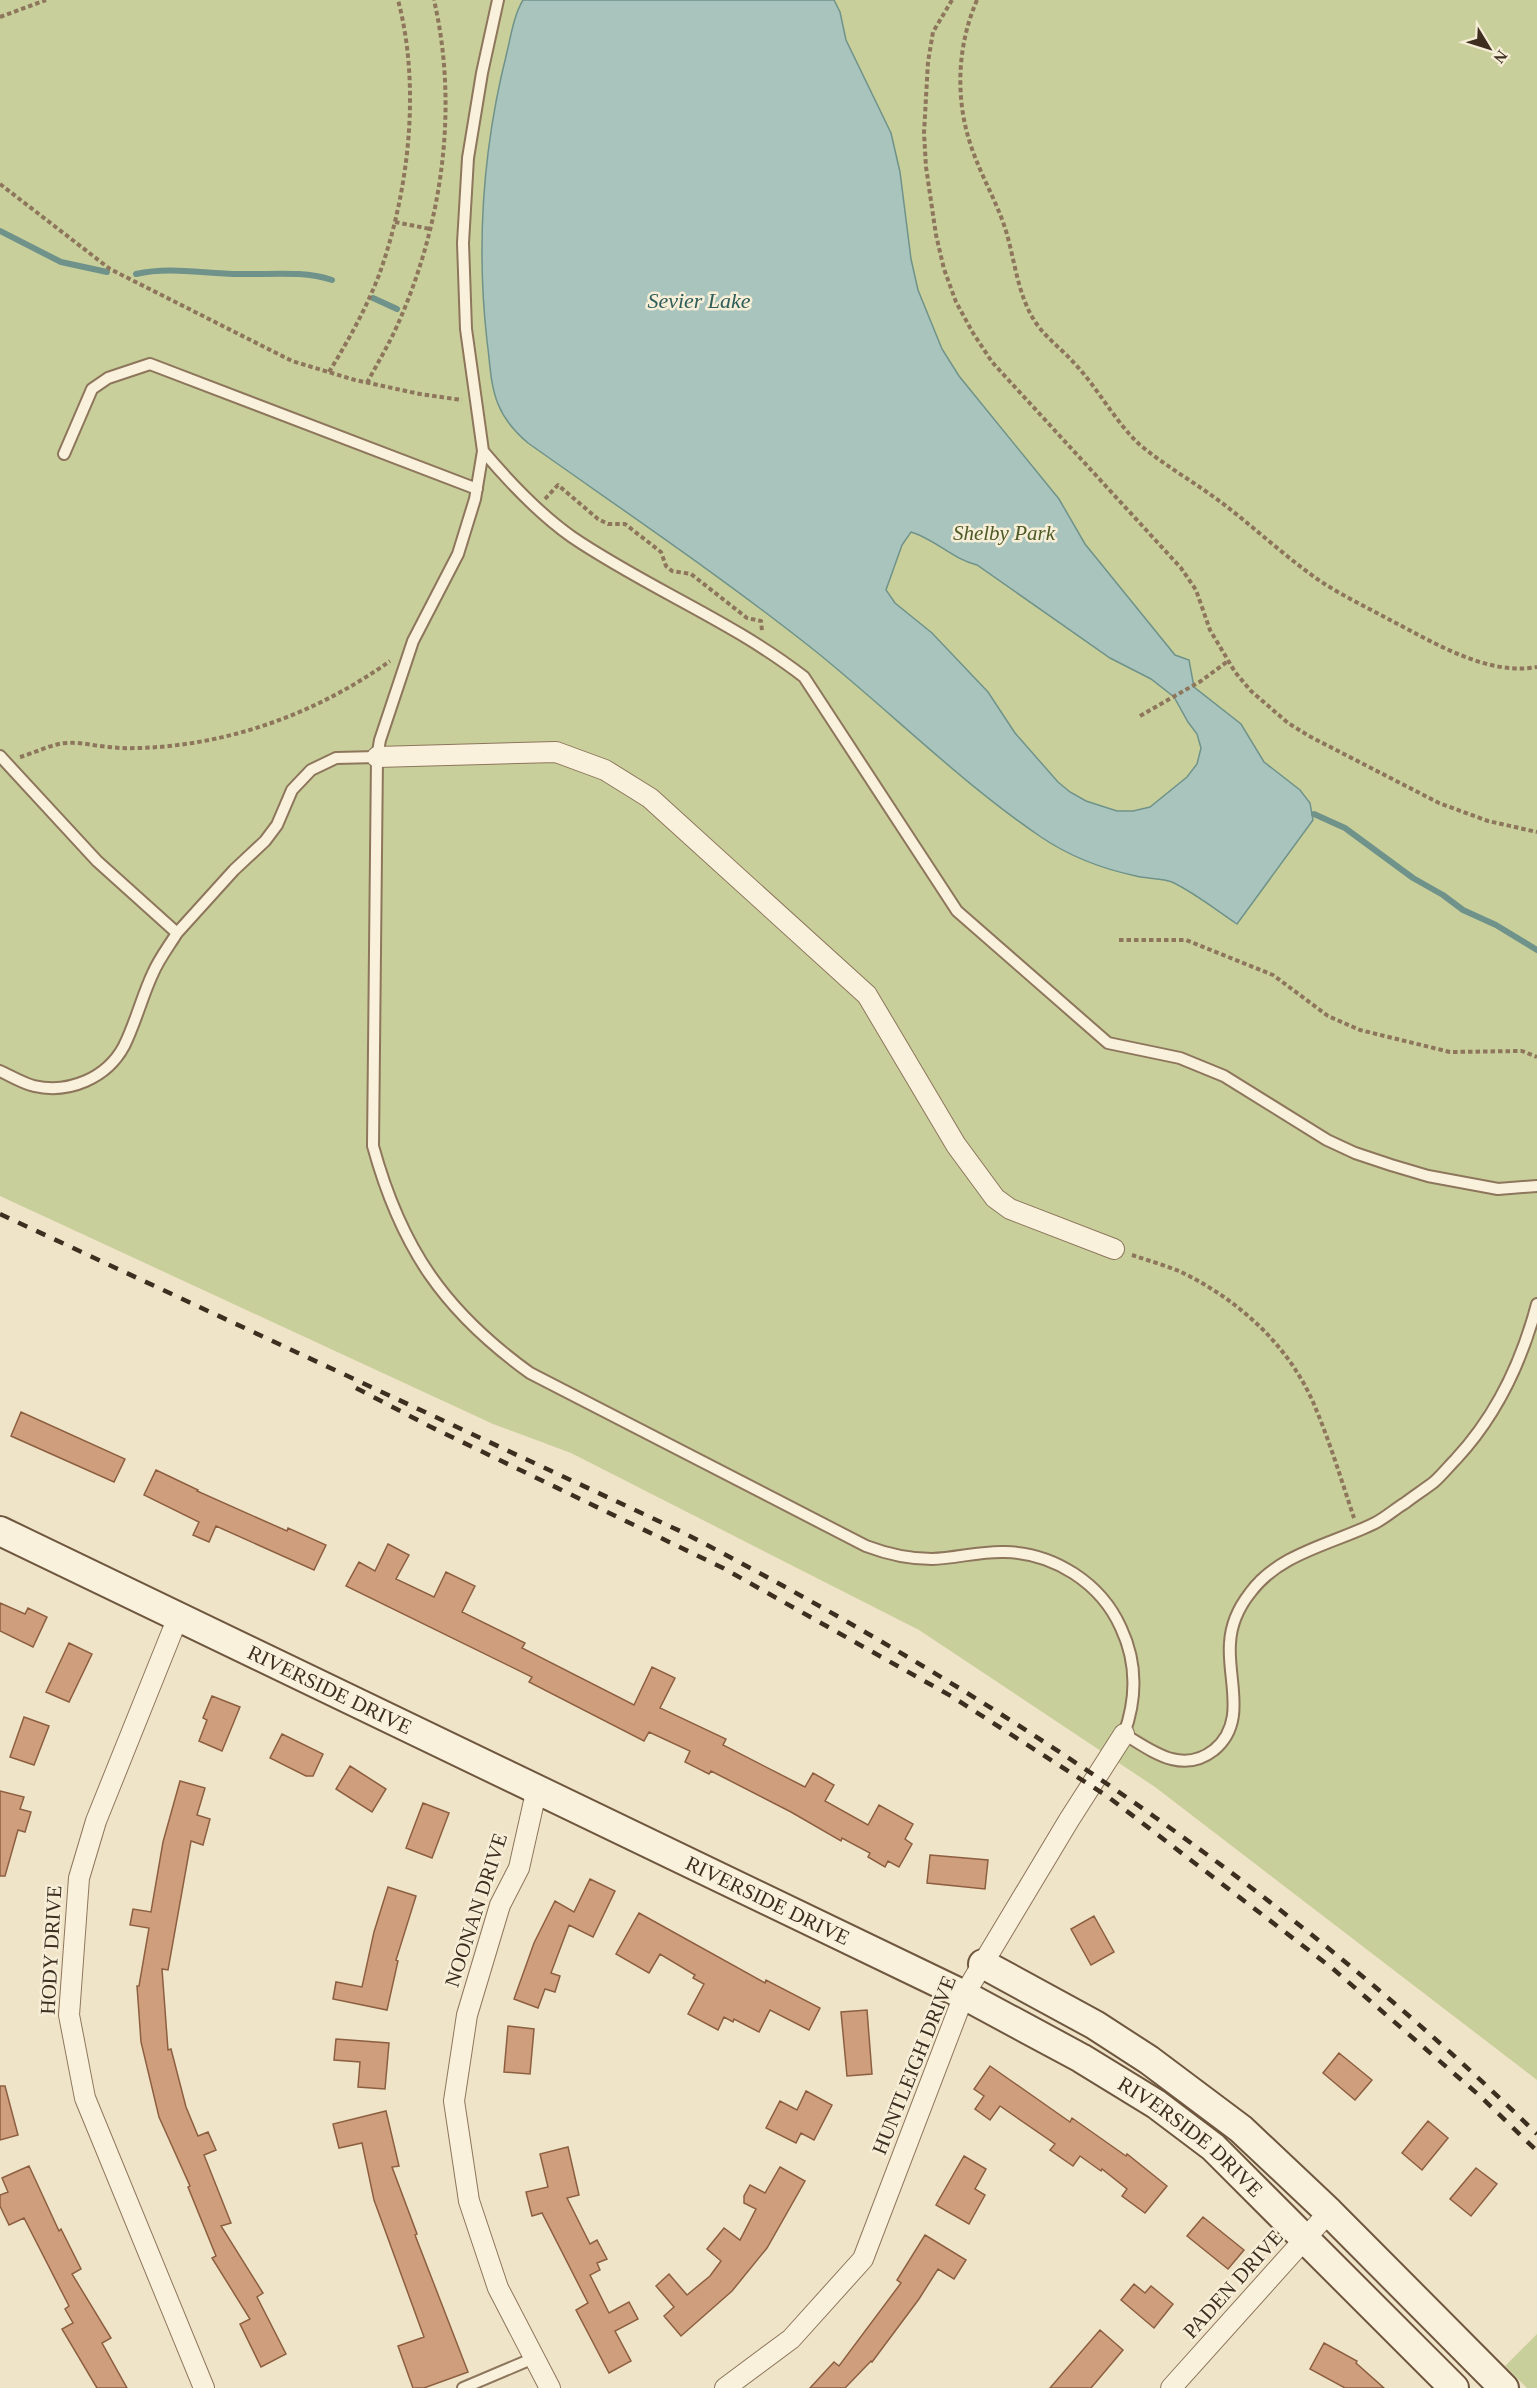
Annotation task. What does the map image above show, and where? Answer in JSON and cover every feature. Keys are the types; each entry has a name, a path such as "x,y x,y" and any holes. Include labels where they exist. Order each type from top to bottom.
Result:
{"street":[{"path":"377,757 556,752 597,767 628,783 670,815 867,995 956,1145 995,1198 1010,1209 1114,1249"},
{"name":"RIVERSIDE DRIVE","path":"0,1531 964,1995 1081,2058 1156,2104 1213,2147 1454,2388"},
{"name":"HODY DRIVE","path":"178,1617 96,1821 79,1878 69,2015 85,2098 204,2388"},
{"name":"HUNTLEIGH DRIVE","path":"725,2388 791,2339 863,2259 964,1995 1069,1820 1124,1734"},
{"name":"NOONAN DRIVE","path":"537,1788 519,1868 500,1905 467,2015 454,2101 469,2201 498,2288 550,2388"},
{"name":"RIVERSIDE DRIVE","path":"983,1964 1095,2025 1149,2060 1240,2129 1329,2212 1504,2388"},
{"name":"PADEN DRIVE","path":"1171,2388 1329,2212"}],"lane":[{"path":"498,0 482,73 468,158 463,243 466,329 483,451 477,489 458,554 413,641 380,740 377,757 373,1146 384,1185 399,1222 418,1258 441,1291 467,1322 497,1349 530,1373 866,1546 882,1552 933,1559 988,1552 1020,1553 1051,1561 1079,1576 1103,1598 1112,1611 1131,1655 1134,1687 1124,1734 1160,1756 1175,1761 1192,1761 1215,1749 1227,1734 1234,1715 1230,1643 1236,1617 1249,1594 1276,1567 1376,1522 1436,1481 1474,1440 1498,1404 1518,1362 1537,1304"},
{"path":"64,454 92,389 108,378 150,364 477,489"},
{"path":"483,451 509,482 570,536 770,651 804,677 957,911 1108,1043 1180,1058 1224,1076 1326,1140 1364,1156 1428,1176 1486,1188 1498,1190 1537,1186"},
{"path":"0,1071 24,1083 50,1088 77,1085 101,1072 115,1060 125,1045 153,972 177,933 234,870 266,841 277,825 292,790 311,770 336,758 377,757"},
{"path":"3,759 97,861 177,933"},
{"path":"463,2388 534,2358"}],"path":[{"path":"0,16 46,0"},
{"path":"329,372 357,325 378,275 395,222 405,169 409,114 407,59 398,0"},
{"path":"367,383 397,327 420,268 436,207 444,144 445,81 434,0"},
{"path":"952,0 933,32 928,62 924,133 926,167 936,235 944,269 956,302 992,362 1181,568 1196,590 1210,630 1228,662 1251,691 1269,708 1309,736 1439,803 1488,821 1537,832"},
{"path":"977,0 966,32 960,77 964,124 971,146 1006,231 1027,306 1044,333 1075,363 1096,388 1116,420 1142,446 1224,505 1318,579 1375,612 1465,656 1494,666 1537,667"},
{"path":"0,184 110,269 292,361 367,383 420,394 476,401"},
{"path":"395,222 430,230"},
{"path":"536,508 558,485 598,519 608,524 625,524 661,552 666,566 672,571 691,574 747,618 761,621"},
{"path":"3,759 66,742 111,748 157,747 202,742 247,733 331,698 372,674 413,641"},
{"path":"1140,716 1201,681 1228,662"},
{"path":"1119,940 1186,940 1273,975 1328,1016 1360,1030 1450,1052 1522,1051 1537,1057"},
{"path":"1114,1249 1177,1270 1205,1285 1232,1302 1257,1323 1278,1347 1297,1373 1312,1401 1358,1530"}],"green space":[{"name":"Shelby Park","path":"0,0 1537,0 1537,2080 1155,1787 919,1630 571,1453 493,1424 0,1196"},
{"path":"1537,2334 1537,2388 1527,2388 1505,2366"}],"water":[{"name":"Sevier Lake","path":"523,0 834,0 840,12 846,40 891,133 900,172 911,259 918,290 942,349 959,376 1059,499 1085,544 1175,655 1189,660 1194,687 1241,724 1264,762 1300,790 1310,803 1313,820 1237,924 1197,896 1172,882 1136,876 1099,866 1041,837 982,793 814,650 744,596 528,443 510,425 503,415 493,389 484,304 482,232 492,123 511,32","holes":["911,532 977,565 1110,658 1151,679 1174,697 1197,734 1201,748 1197,764 1187,777 1150,807 1133,811 1117,811 1086,801 1058,782 1015,733 988,692 932,633 895,603 886,590 902,545"]}],"building":[{"path":"21,1412 125,1459 114,1482 11,1436"},
{"path":"156,1470 287,1531 288,1528 326,1545 314,1570 216,1526 209,1542 193,1535 199,1522 144,1495"},
{"path":"388,1544 409,1555 396,1579 434,1597 446,1572 475,1586 462,1612 525,1643 522,1648 634,1705 652,1667 675,1678 660,1708 726,1739 723,1745 805,1787 813,1773 834,1785 825,1801 868,1825 879,1805 913,1824 905,1839 912,1844 899,1867 888,1861 885,1867 868,1857 870,1853 842,1838 841,1841 791,1812 711,1771 709,1774 685,1762 690,1751 649,1732 644,1741 529,1682 532,1677 346,1586 359,1562 375,1571"},
{"path":"0,1603 25,1614 28,1608 47,1617 33,1647 0,1631"},
{"path":"69,1643 92,1654 69,1702 46,1692"},
{"path":"212,1696 240,1707 222,1751 199,1741 207,1720 203,1718"},
{"path":"24,1717 49,1726 34,1765 10,1757"},
{"path":"282,1734 323,1754 313,1776 306,1776 270,1758"},
{"path":"350,1766 386,1789 372,1812 336,1789"},
{"path":"180,1781 205,1788 197,1815 210,1819 203,1845 191,1841 168,1970 162,1969 168,2050 171,2049 186,2107 198,2136 208,2132 216,2150 204,2155 231,2223 221,2226 263,2293 257,2297 286,2354 261,2367 240,2324 250,2319 212,2258 216,2256 188,2187 190,2186 159,2117 141,2042 137,1986 139,1986 149,1928 130,1925 133,1909 151,1912 163,1842"},
{"path":"0,1791 24,1797 20,1809 31,1812 25,1832 18,1830 5,1876 0,1876"},
{"path":"423,1803 449,1813 432,1858 406,1848"},
{"path":"930,1855 988,1860 985,1889 927,1883"},
{"path":"590,1879 615,1891 593,1937 569,1925 551,1973 560,1976 555,1992 545,1989 538,2008 514,1999 534,1943 555,1901 574,1912"},
{"path":"388,1887 416,1896 396,1960 398,1961 387,2010 333,1999 336,1982 362,1987 374,1932"},
{"path":"639,1913 765,1983 766,1980 820,2008 809,2030 770,2010 759,2032 734,2019 733,2022 724,2017 718,2030 688,2014 704,1984 693,1978 695,1975 660,1954 649,1973 616,1954"},
{"path":"1094,1916 1114,1952 1091,1965 1071,1929"},
{"path":"867,2010 872,2074 847,2076 841,2012"},
{"path":"508,2026 534,2029 530,2074 504,2072"},
{"path":"336,2039 389,2043 385,2089 358,2087 360,2062 334,2060"},
{"path":"1339,2053 1372,2080 1355,2100 1323,2073"},
{"path":"990,2066 1070,2122 1072,2118 1126,2156 1127,2154 1167,2186 1145,2213 1122,2196 1127,2189 1102,2169 1101,2171 1080,2156 1073,2166 1050,2150 1055,2144 1000,2106 990,2120 975,2109 984,2096 974,2089"},
{"path":"0,2086 5,2086 18,2135 0,2140"},
{"path":"806,2091 832,2105 814,2140 801,2133 796,2143 766,2128 780,2101 797,2110"},
{"path":"386,2111 399,2166 392,2167 417,2234 415,2235 468,2372 424,2388 413,2388 398,2346 424,2337 374,2200 362,2143 339,2148 333,2124"},
{"path":"1428,2121 1448,2138 1422,2170 1402,2153"},
{"path":"568,2147 579,2195 567,2198 590,2244 597,2240 607,2259 597,2263 600,2270 590,2275 609,2313 629,2302 638,2319 615,2331 631,2361 609,2373 576,2310 588,2303 542,2213 532,2216 526,2192 548,2187 540,2154"},
{"path":"964,2156 986,2169 975,2189 985,2195 969,2224 936,2205"},
{"path":"29,2166 59,2231 61,2229 81,2269 72,2274 111,2338 102,2343 127,2388 97,2388 62,2329 73,2323 65,2309 69,2306 24,2218 9,2225 0,2206 0,2195 8,2192 2,2178"},
{"path":"780,2167 805,2181 767,2248 732,2291 681,2336 664,2316 674,2307 656,2286 669,2274 687,2295 710,2276 721,2261 707,2249 724,2228 740,2240 756,2209 744,2203 744,2196 750,2185 765,2193"},
{"path":"1476,2168 1497,2184 1471,2216 1450,2199"},
{"path":"1203,2217 1244,2250 1228,2269 1187,2236"},
{"path":"925,2235 966,2260 954,2279 938,2269 919,2299 872,2362 845,2388 810,2388 834,2362 839,2366 901,2283 897,2280"},
{"path":"1134,2284 1145,2293 1151,2286 1173,2304 1154,2328 1121,2300"},
{"path":"1100,2330 1123,2350 1091,2388 1050,2388"},
{"path":"1324,2343 1357,2361 1356,2363 1384,2388 1345,2388 1310,2369"}],"waterway":[{"path":"0,231 61,262 107,272"},
{"path":"136,274 175,270 226,274 297,274 332,280"},
{"path":"373,298 397,309"},
{"path":"1314,814 1345,828 1413,878 1443,895 1463,910 1496,925 1537,950"}],"railway":[{"path":"0,1214 680,1531 796,1593 910,1659 1022,1728 1131,1801 1238,1878 1341,1959 1441,2044 1537,2134"},
{"path":"356,1388 429,1426 723,1568 951,1696 1107,1796 1332,1968 1480,2096 1537,2151"}]}
